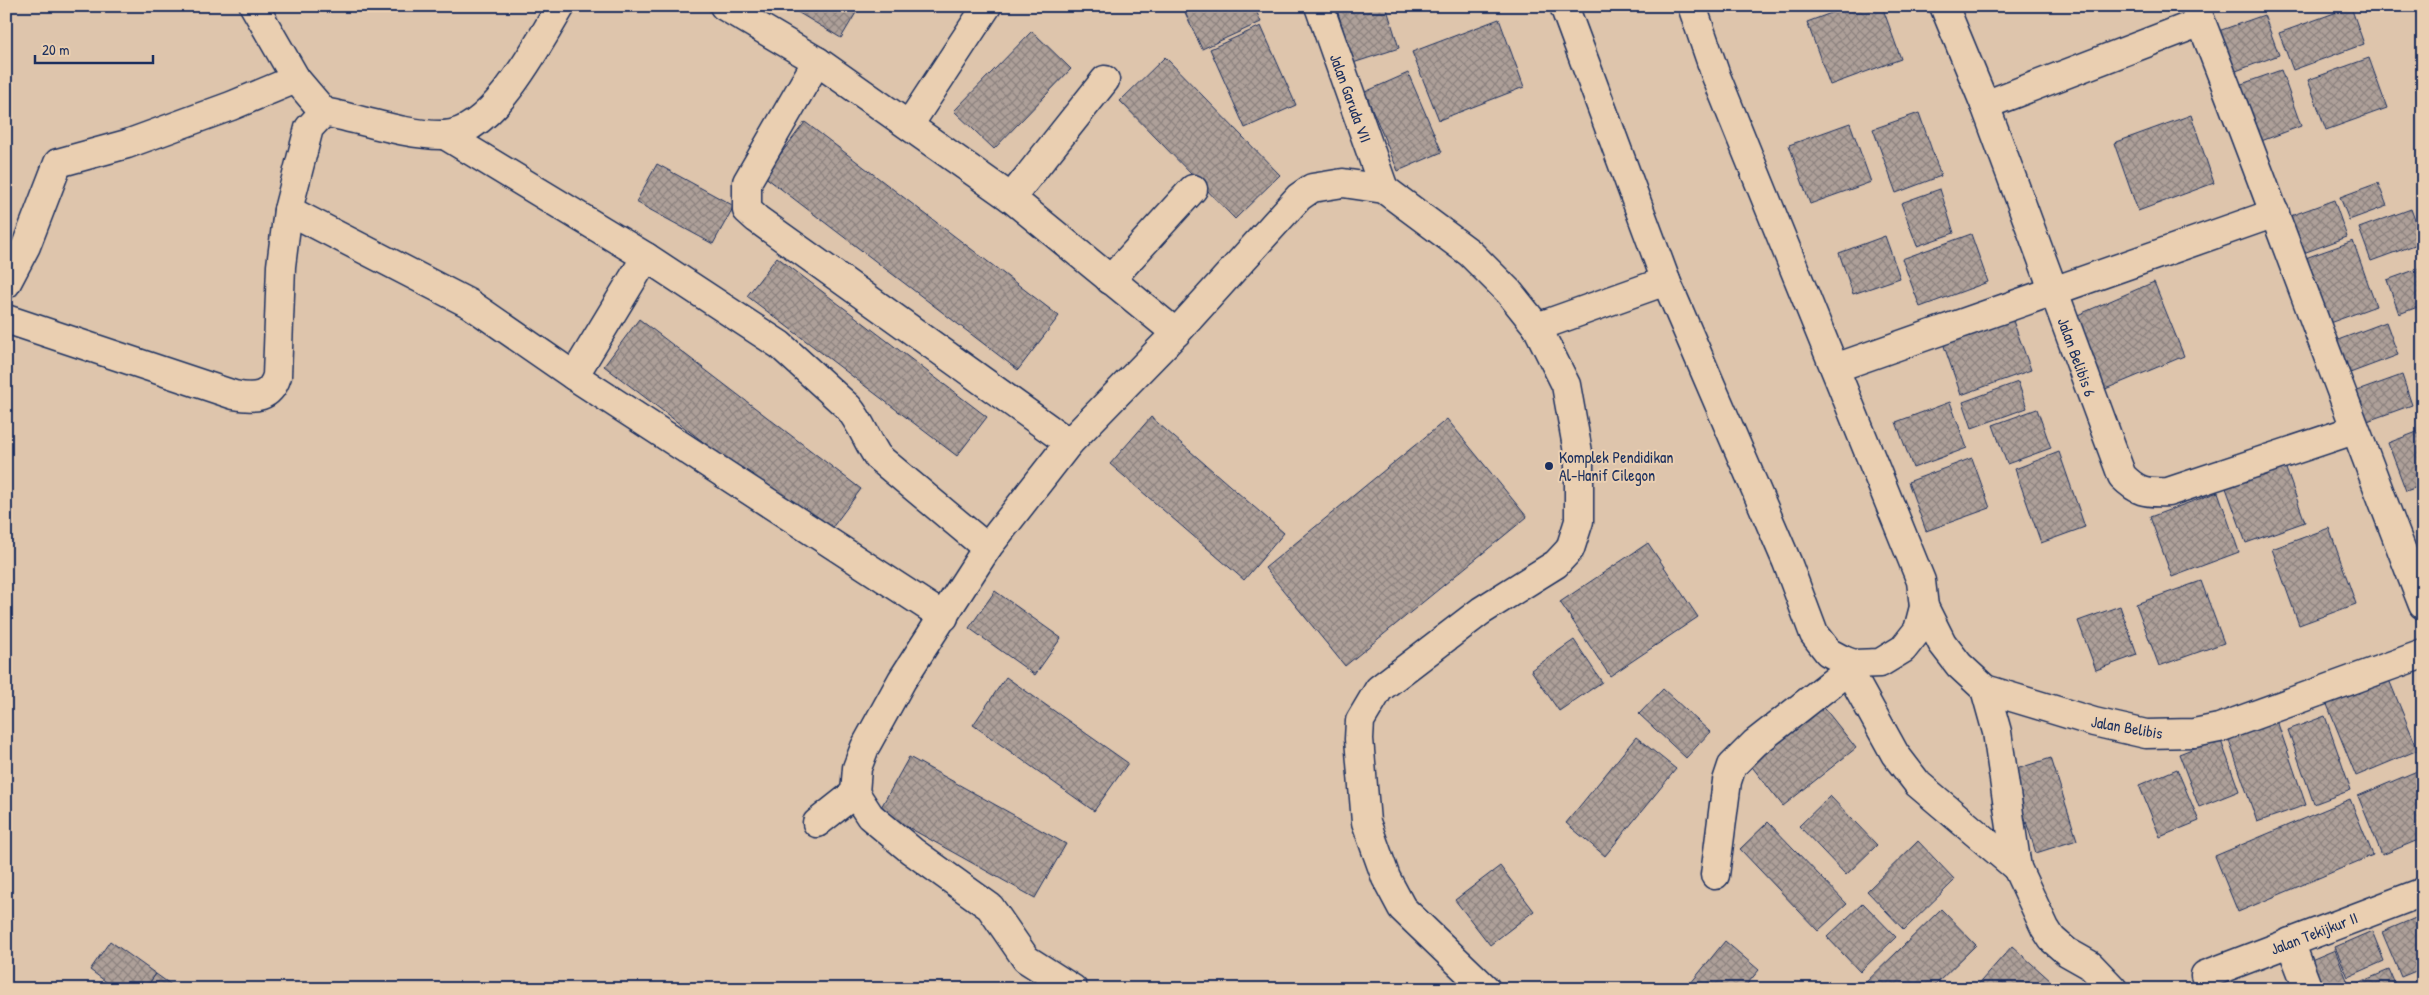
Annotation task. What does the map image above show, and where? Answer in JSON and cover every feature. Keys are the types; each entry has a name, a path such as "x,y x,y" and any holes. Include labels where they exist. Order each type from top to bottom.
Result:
{"street":[{"path":"445,135 464,128 494,108 532,55 561,6"},
{"path":"724,6 817,61 1011,198 1176,333"},
{"path":"909,125 987,6"},
{"name":"Jalan Garuda VII","path":"1319,6 1384,189"},
{"path":"1564,6 1666,281 1787,562 1814,634 1828,652 1845,666 1895,754 1918,784 2017,868"},
{"path":"1692,6 1716,76 1921,581 1924,607 1918,630 1903,649 1880,663 1845,666 1755,743 1732,766 1727,781 1715,875"},
{"name":"Jalan Belibis 6","path":"1944,6 1986,105 2122,476 2132,486 2147,493 2168,492 2354,430"},
{"path":"262,10 296,79 324,112 405,130 445,135 646,257 780,345 856,416 868,442 878,457 987,548"},
{"path":"1986,105 2198,14 2275,213 2354,430 2423,605"},
{"path":"817,61 747,182 747,210 1069,443"},
{"path":"6,284 26,246 58,163 127,144 231,106 296,79"},
{"path":"1011,198 1105,80"},
{"path":"6,319 234,395 258,398 272,388 277,376 281,266 288,210 309,128 324,112"},
{"path":"1073,989 1026,959 990,907 912,851 870,816 855,793 857,768 865,747 902,680 987,548 1069,443 1176,333 1299,197 1312,188 1343,183 1384,189 1470,253 1509,292 1537,327 1566,386 1579,458 1579,521 1570,549 1556,564 1481,611 1379,690 1360,721 1359,739 1366,822 1386,878 1402,908 1486,989"},
{"path":"1110,280 1193,189"},
{"path":"288,210 470,304 574,376 944,617"},
{"path":"1835,368 2275,213"},
{"path":"574,376 646,257"},
{"path":"1537,327 1666,281"},
{"name":"Jalan Belibis","path":"1924,607 1942,642 1960,665 1984,689 2094,722 2146,734 2186,734 2219,728 2423,654"},
{"path":"1984,689 1997,732 2017,868 2052,939 2067,952 2090,965 2113,989"},
{"path":"817,823 855,793"},
{"name":"Jalan Tekijkur II","path":"2205,975 2423,892"},
{"path":"2290,942 2308,989"}],"building":[{"path":"796,6 860,6 841,38 794,10"},
{"path":"1182,6 1254,6 1261,22 1202,49"},
{"path":"1336,6 1386,6 1399,48 1353,63"},
{"path":"1850,6 1882,6 1901,59 1830,85 1807,22"},
{"path":"2351,7 2364,44 2293,70 2279,33"},
{"path":"2264,15 2279,55 2228,74 2213,33"},
{"path":"1499,19 1524,87 1439,120 1412,52"},
{"path":"1261,26 1296,105 1245,128 1210,49"},
{"path":"1032,31 1071,69 994,149 954,111"},
{"path":"1165,57 1280,175 1235,219 1120,101"},
{"path":"2369,58 2387,108 2326,130 2308,80"},
{"path":"2281,70 2301,126 2256,143 2236,86"},
{"path":"1408,73 1442,152 1398,171 1365,92"},
{"path":"1919,113 1941,176 1896,193 1873,129"},
{"path":"2191,115 2214,183 2138,211 2114,143"},
{"path":"805,122 1059,316 1018,370 764,176"},
{"path":"1850,123 1871,182 1810,204 1789,145"},
{"path":"657,164 734,206 713,244 636,202"},
{"path":"2378,183 2387,206 2349,220 2340,197"},
{"path":"1940,189 1954,233 1917,246 1901,203"},
{"path":"2334,200 2347,237 2298,255 2285,218"},
{"path":"2411,209 2423,242 2371,261 2359,228"},
{"path":"1971,234 1988,282 1920,307 1902,259"},
{"path":"1885,236 1900,278 1853,294 1839,253"},
{"path":"2353,241 2376,306 2324,325 2300,260"},
{"path":"777,257 987,417 957,456 747,296"},
{"path":"2423,267 2423,305 2399,314 2387,280"},
{"path":"2154,282 2184,356 2103,390 2073,317"},
{"path":"2012,318 2031,370 1961,395 1943,343"},
{"path":"639,319 861,489 826,536 604,366"},
{"path":"2386,322 2398,355 2342,376 2330,343"},
{"path":"2402,375 2412,405 2359,424 2349,394"},
{"path":"2018,382 2027,408 1972,428 1963,402"},
{"path":"1950,402 1967,448 1913,468 1896,422"},
{"path":"2037,409 2051,448 2007,464 1993,425"},
{"path":"1151,417 1284,533 1244,580 1110,464"},
{"path":"1447,419 1527,517 1345,666 1265,568"},
{"path":"2417,432 2423,447 2423,485 2406,491 2388,443"},
{"path":"2059,452 2085,527 2041,543 2015,469"},
{"path":"1972,458 1990,508 1926,531 1908,482"},
{"path":"2285,466 2305,522 2246,543 2226,488"},
{"path":"2218,492 2239,552 2172,577 2150,517"},
{"path":"2329,528 2356,604 2299,625 2272,549"},
{"path":"1648,543 1698,617 1610,676 1560,602"},
{"path":"2201,581 2224,643 2159,666 2136,604"},
{"path":"995,591 1061,638 1035,675 969,628"},
{"path":"2120,606 2137,655 2096,670 2078,621"},
{"path":"1574,640 1602,682 1559,711 1531,670"},
{"path":"2387,675 2418,750 2356,776 2326,702"},
{"path":"1006,677 1128,763 1094,811 973,725"},
{"path":"1663,689 1710,732 1686,758 1639,714"},
{"path":"1818,700 1856,748 1783,806 1745,758"},
{"path":"2325,716 2351,790 2314,804 2288,730"},
{"path":"2276,718 2306,805 2257,822 2227,735"},
{"path":"1636,737 1676,769 1605,856 1566,823"},
{"path":"2220,738 2239,791 2199,807 2179,754"},
{"path":"909,757 1066,844 1035,898 879,811"},
{"path":"2051,758 2077,840 2036,853 2010,771"},
{"path":"2177,769 2199,821 2160,837 2139,785"},
{"path":"2417,771 2423,786 2423,838 2382,855 2358,796"},
{"path":"1830,796 1877,845 1846,875 1799,826"},
{"path":"2350,799 2373,855 2238,912 2215,856"},
{"path":"1768,822 1847,904 1818,931 1740,849"},
{"path":"1918,841 1955,880 1904,930 1867,891"},
{"path":"1500,866 1534,911 1490,945 1455,900"},
{"path":"1863,903 1896,937 1860,972 1827,937"},
{"path":"1941,909 1976,945 1931,989 1859,989"},
{"path":"2418,917 2423,929 2423,968 2401,977 2382,932"},
{"path":"2372,931 2384,961 2348,977 2335,947"},
{"path":"110,941 156,974 145,989 116,989 90,970"},
{"path":"1725,941 1759,970 1743,989 1686,989"},
{"path":"2012,946 2052,982 2046,989 1974,989"},
{"path":"2335,950 2349,985 2341,989 2315,989 2304,963"},
{"path":"2389,970 2397,989 2352,989 2351,986"},
{"path":"156,974 177,989 145,989"}],"place":[{"name":"Komplek Pendidikan Al-Hanif Cilegon","path":"1549,466"}]}
